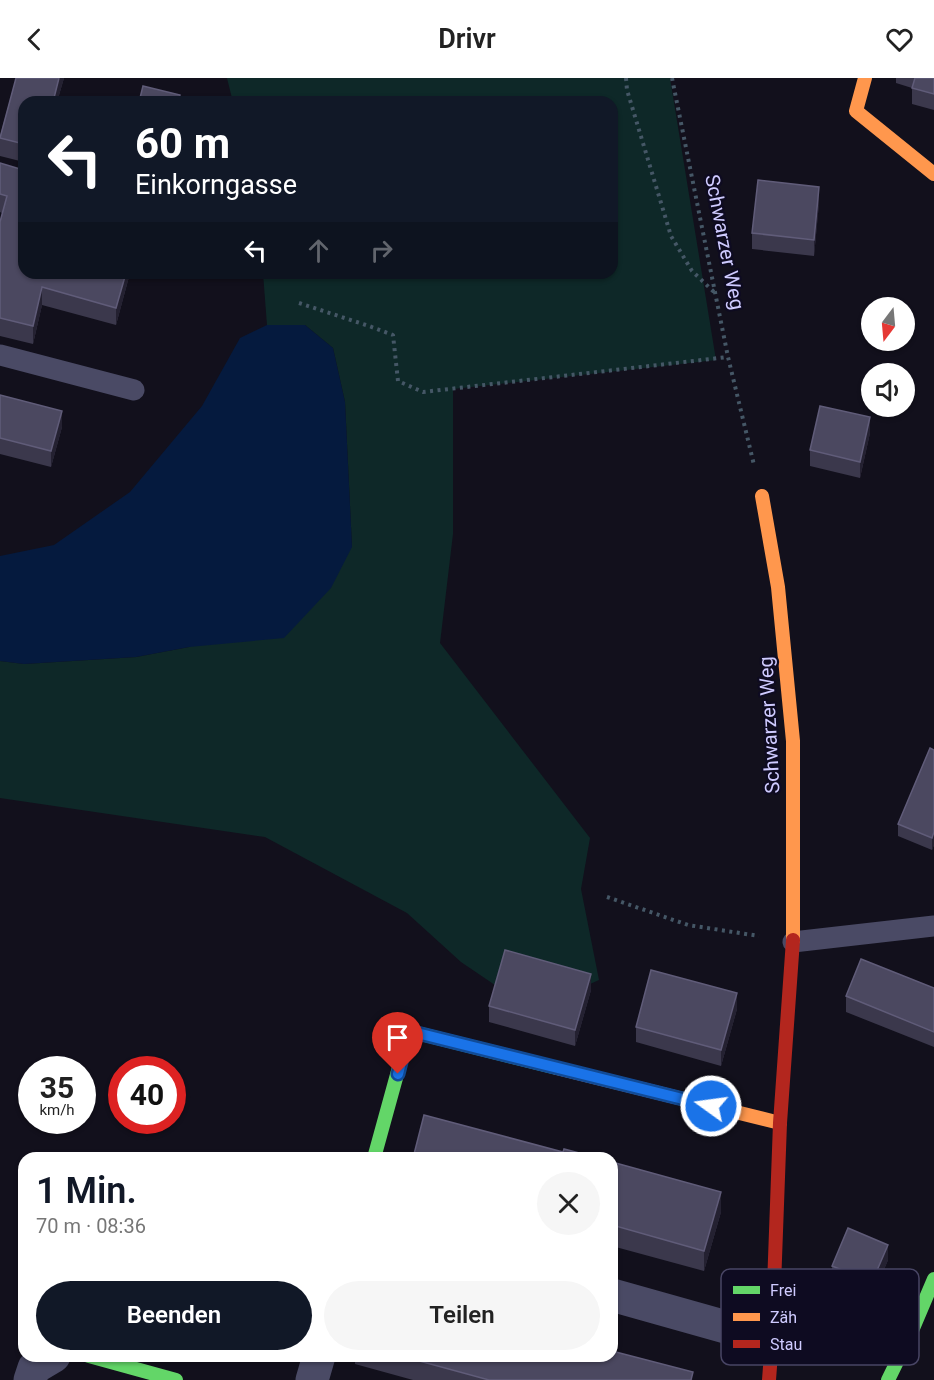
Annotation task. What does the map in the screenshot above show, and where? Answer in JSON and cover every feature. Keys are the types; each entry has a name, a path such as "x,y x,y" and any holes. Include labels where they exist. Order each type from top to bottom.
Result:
{"street":[{"path":"865,78 856,111 934,174"},
{"name":"Schwarzer Weg","path":"762,496 778,587 793,741 793,942 780,1123 775,1269"},
{"path":"376,1152 409,1031 780,1123"},
{"path":"919,1314 934,1279"},
{"path":"618,1297 721,1326"},
{"path":"30,1380 34,1368 44,1362"},
{"path":"111,1362 176,1380"},
{"path":"312,1380 317,1362"},
{"name":"Schwarzer Weg","path":"769,1380 770,1365"},
{"path":"888,1380 895,1365"}],"lane":[{"path":"0,355 134,390"},
{"path":"793,942 934,926"}],"path":[{"path":"626,78 627,90 671,236 692,271 715,292"},
{"name":"Schwarzer Weg","path":"672,78 728,357 762,496"},
{"path":"300,303 393,335 398,381 423,392 728,357"},
{"path":"607,897 688,925 793,942"}],"green space":[{"path":"227,78 670,78 716,360 453,389 453,534 440,643 590,838 581,889 599,980 532,1010 461,962 407,913 265,837 0,798 0,661 24,664 136,657 189,647 352,547 345,402 333,348 305,325 267,325 263,279 618,279 618,96 232,96"}],"water":[{"path":"267,325 305,325 333,348 345,402 352,547 331,588 284,638 189,647 136,657 24,664 0,661 0,556 54,545 130,492 202,406 240,338"}],"building":[{"path":"16,78 59,78 54,96 18,96 18,142 0,138"},
{"path":"915,78 934,78 934,94 912,88"},
{"path":"143,86 180,95 180,96 140,96"},
{"path":"0,163 18,168 18,279 124,279 116,308 42,287 33,326 0,318 0,222 7,196 0,194"},
{"path":"758,180 819,187 814,240 752,233"},
{"path":"0,395 62,411 51,451 0,438"},
{"path":"820,406 861,415 861,417 870,417 860,462 810,450"},
{"path":"930,748 934,750 934,832 932,838 898,824"},
{"path":"505,950 591,974 575,1030 489,1006"},
{"path":"861,959 934,988 934,1032 846,996"},
{"path":"651,970 737,993 721,1050 636,1027"},
{"path":"424,1115 563,1152 415,1152"},
{"path":"618,1164 721,1192 704,1251 618,1227"},
{"path":"848,1228 888,1245 878,1269 840,1269 832,1266"},
{"path":"618,1353 693,1372 691,1380 489,1380 423,1362 618,1362"}],"traffic: fast":[{"path":"376,1152 409,1031 557,1068"},
{"path":"919,1314 934,1279"},
{"path":"111,1362 176,1380"},
{"path":"888,1380 895,1365"}],"traffic: slow":[{"path":"865,78 856,111 934,174"},
{"path":"762,496 778,587 793,741 793,940"},
{"path":"557,1068 780,1123"}],"traffic: jam":[{"path":"775,1269 780,1123 793,940"},
{"path":"769,1380 770,1365"}],"route":[{"path":"398,1074 409,1031 711,1106"}]}
